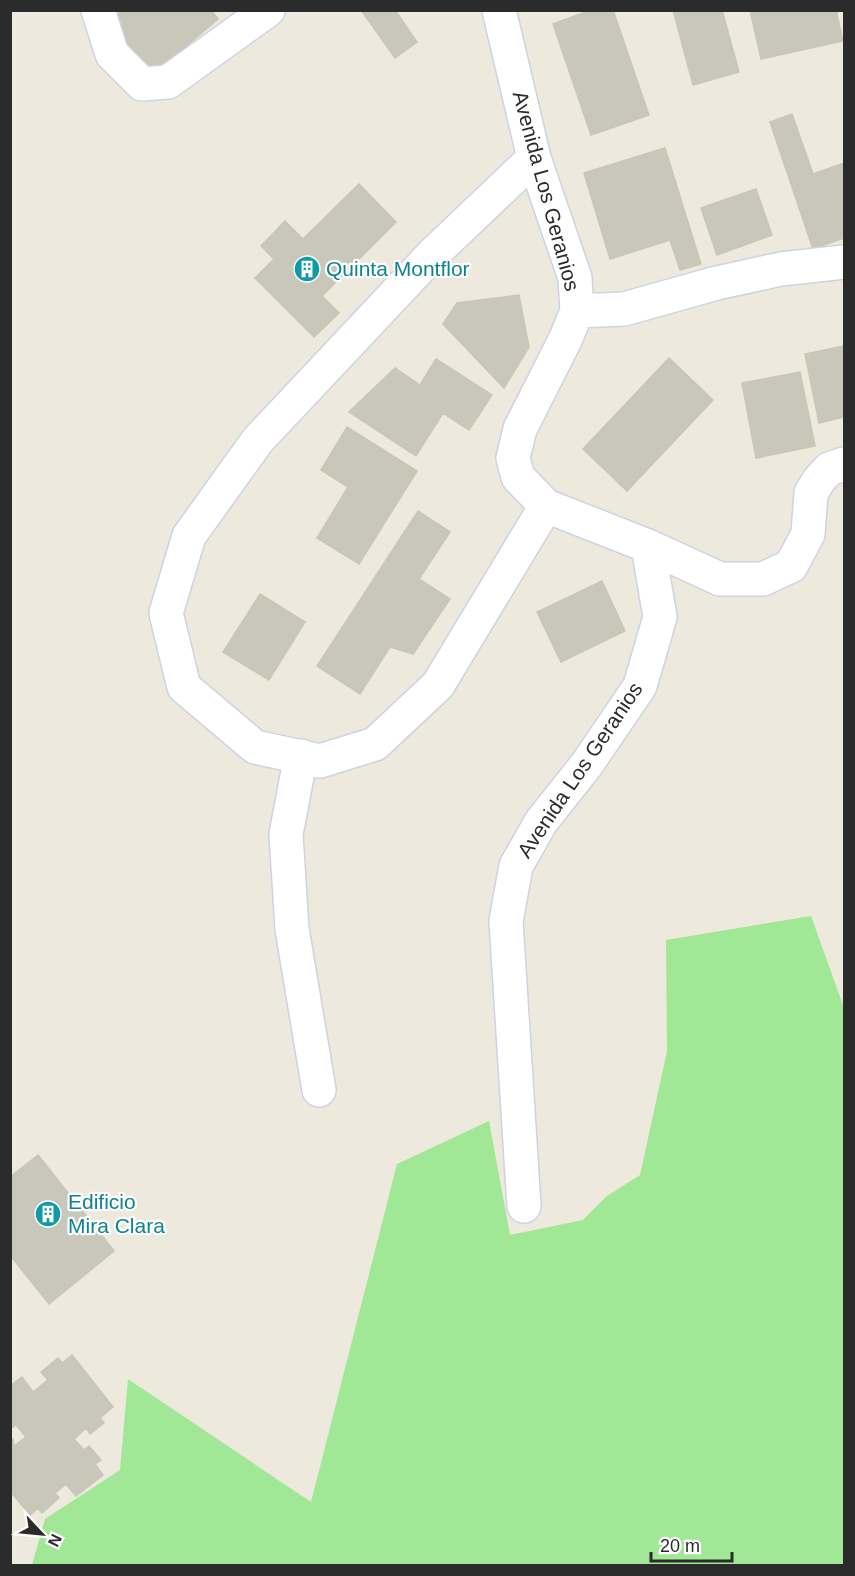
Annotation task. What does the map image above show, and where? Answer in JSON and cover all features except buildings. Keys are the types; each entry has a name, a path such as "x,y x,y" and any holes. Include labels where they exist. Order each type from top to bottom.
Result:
{"street":[{"path":"98,10 112,54 142,84 168,82 268,10"},
{"name":"Avenida Los Geranios","path":"499,10 534,158 575,278 577,311 566,338 520,429 513,458 518,477 546,506 648,546 660,617 640,686 587,764 541,822 516,866 506,921 524,1206"},
{"path":"534,158 432,255 258,440 189,536 166,613 184,687 255,747 320,761 375,744 438,685 546,506"},
{"path":"577,311 624,309 717,283 782,269 844,262"},
{"path":"648,546 720,579 764,579 791,566 808,534 811,493 829,470 844,464"},
{"path":"301,756 286,834 292,929 319,1090"}],"green space":[{"path":"811,916 844,1008 844,1565 32,1565 45,1519 120,1470 128,1379 311,1502 397,1164 489,1121 510,1235 583,1220 607,1196 640,1175 667,1051 666,940"}],"place":[{"name":"Quinta Montflor","path":"307,269"},
{"name":"Edificio Mira Clara","path":"48,1214"}]}
